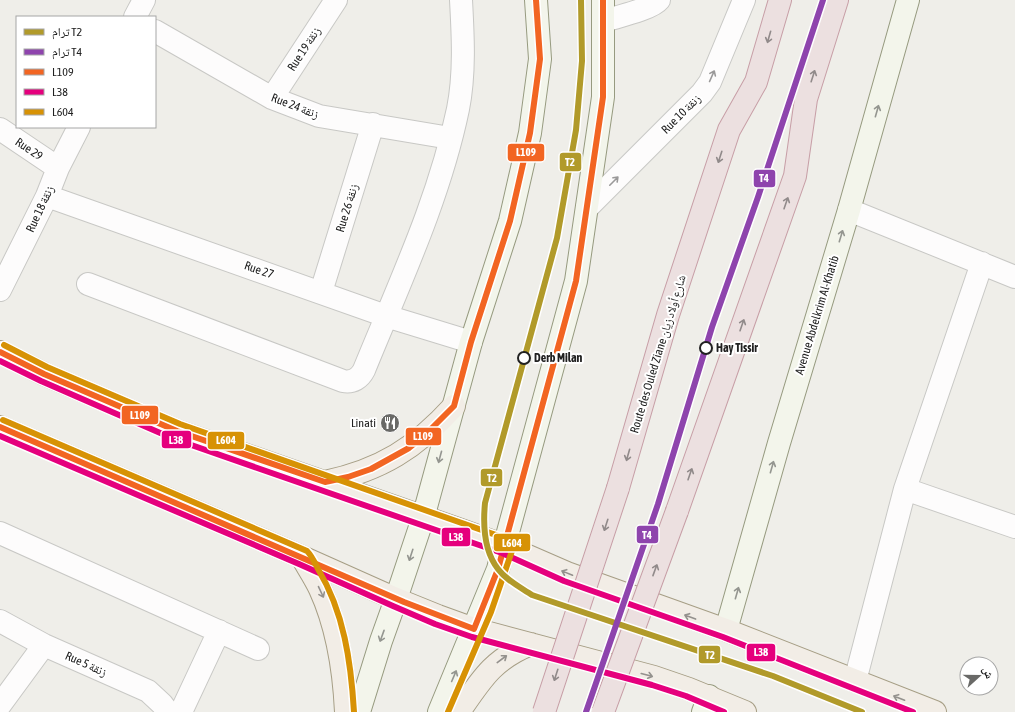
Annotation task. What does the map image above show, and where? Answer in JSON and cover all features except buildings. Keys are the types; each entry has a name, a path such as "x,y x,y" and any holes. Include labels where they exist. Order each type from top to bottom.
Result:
{"highway":[{"name":"Route des Ouled Ziane شارع أولاد زيان","path":"544,712 618,488 668,315 726,138 756,82 780,0"},
{"path":"603,712 677,511 795,176 806,99 837,0"}],"main road":[{"path":"359,712 380,641 396,600 423,518 471,342 510,221 530,133 540,59 536,0"},
{"name":"Avenue Abdelkrim Al-Khatib","path":"726,630 781,435 849,210 908,0"},
{"path":"438,712 498,569 576,281 603,98 604,10"},
{"path":"0,352 44,374 177,431 505,546 567,573 726,630 935,712"},
{"path":"325,482 348,477 371,469 409,448 425,435 454,406"},
{"path":"0,427 302,557 396,600 474,629 654,677 706,704 745,712"},
{"path":"302,557 320,589 335,633 341,658 346,712"},
{"path":"459,712 491,668 506,656 531,644"}],"street":[{"path":"136,16 144,0"},
{"name":"Rue 19 زنقة","path":"272,98 336,0"},
{"path":"88,284 345,382 353,381 360,377 432,204 450,138 458,108 462,72 463,37 461,0"},
{"path":"604,10 649,6 658,2 659,0"},
{"name":"Rue 10 زنقة","path":"587,208 702,93 710,82 744,0"},
{"name":"Rue 24 زنقة","path":"156,32 272,98 319,116 450,138"},
{"name":"Rue 26 زنقة","path":"321,292 373,124"},
{"name":"Rue 18 زنقة","path":"0,290 48,196 58,168 78,128"},
{"name":"Rue 29","path":"0,129 58,168"},
{"name":"Rue 27","path":"48,196 386,316 471,342"},
{"path":"849,210 1015,277"},
{"path":"854,681 905,489 982,263"},
{"path":"905,489 1015,527"},
{"path":"0,533 258,649"},
{"name":"Rue 5 زنقة","path":"0,621 44,645 148,691 168,712"},
{"path":"181,712 219,632"},
{"path":"0,705 44,645"}],"tram line":[{"name":"T2","path":"581,0 582,61 576,130 557,238 485,503 484,520 487,546 493,562 505,577 532,595 773,676 862,712"},
{"name":"T4","path":"586,712 658,504 712,327 758,197 823,0"}],"transit line":[{"name":"L109","path":"0,352 44,374 177,431 325,482 348,477 371,469 409,448 425,435 454,406 471,342 510,221 530,133 540,59 536,0"},
{"name":"L109","path":"0,427 404,602 474,629 498,569 576,281 603,97 603,0"},
{"name":"L604","path":"4,345 47,367 180,424 510,540 513,544 513,548 491,612 448,712"},
{"name":"L38","path":"0,361 41,381 174,439 502,553 564,581 723,637 913,712"},
{"name":"L604","path":"3,420 307,551 327,585 340,620 345,638 351,675 354,712"},
{"name":"L38","path":"0,436 435,624 472,637 652,685 686,696 724,712"}],"place":[{"name":"Hay Tissir","path":"706,348"},
{"name":"Derb Milan","path":"524,358"},
{"name":"Linati","path":"390,423"}]}
